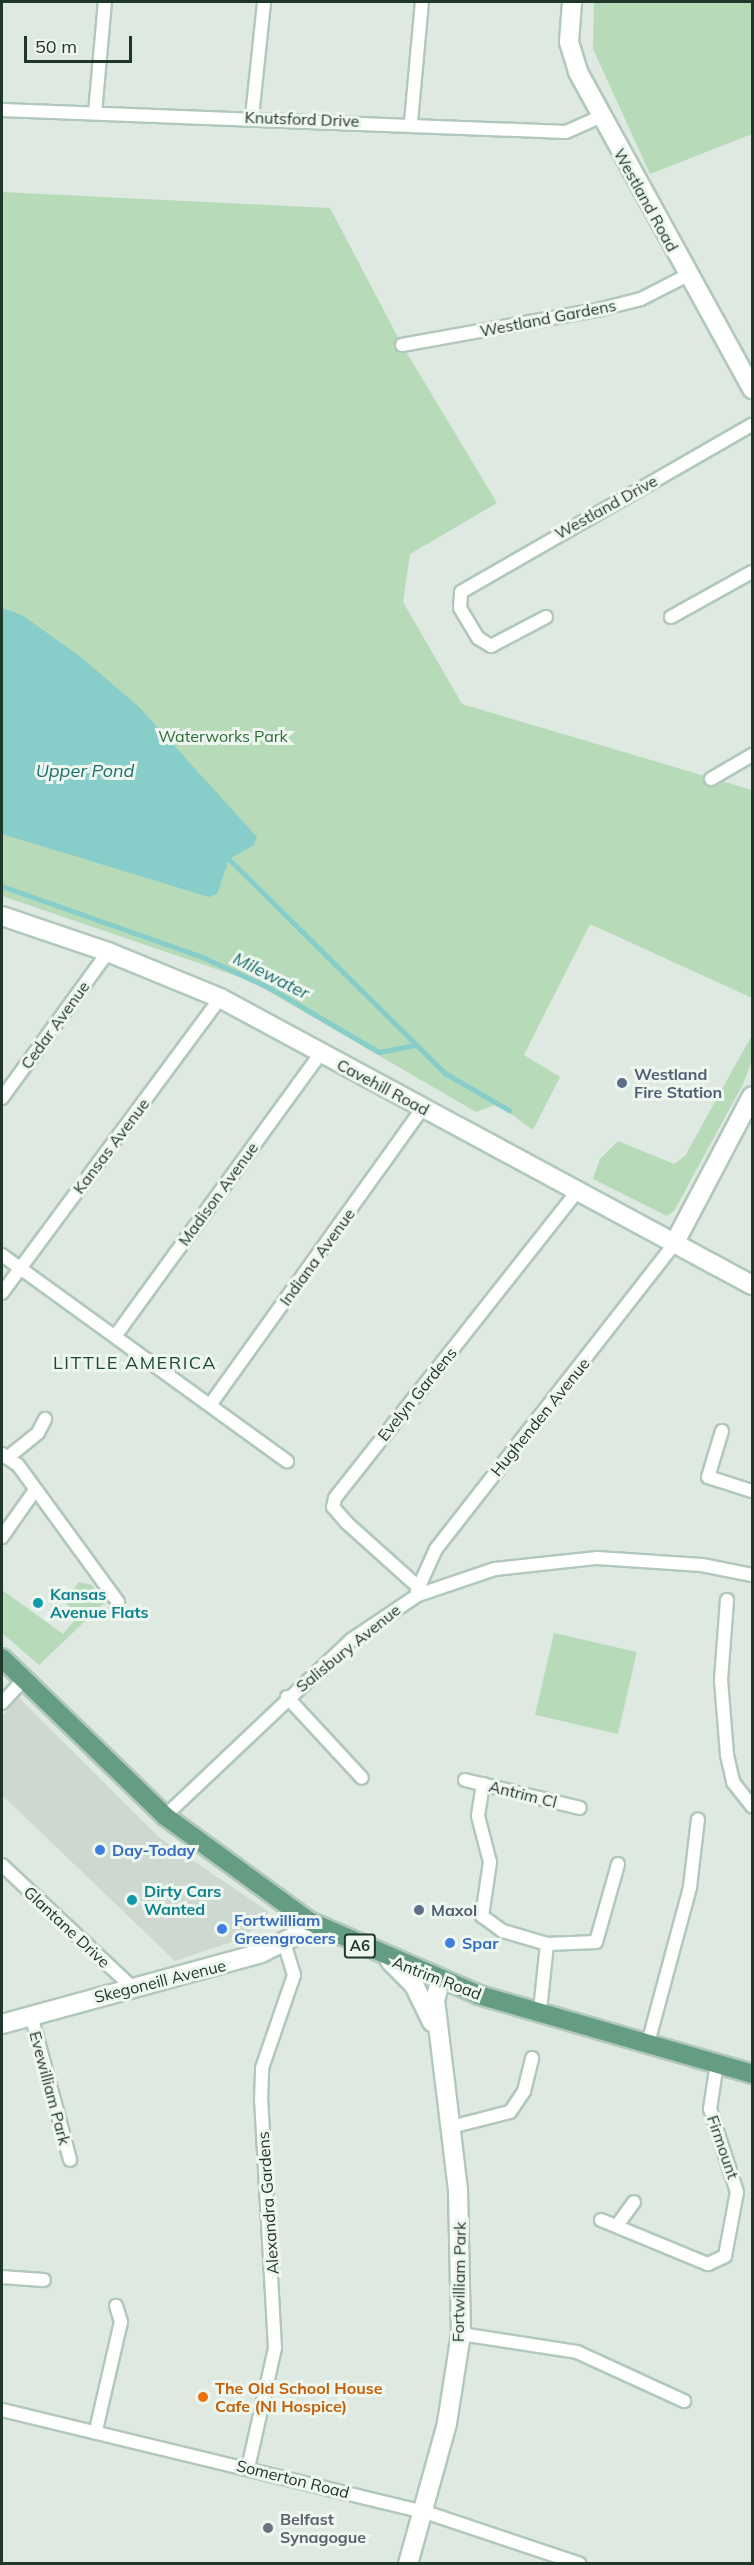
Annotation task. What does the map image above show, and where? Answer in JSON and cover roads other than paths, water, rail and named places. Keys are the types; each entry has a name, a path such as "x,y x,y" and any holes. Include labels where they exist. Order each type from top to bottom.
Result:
{"main road":[{"name":"Antrim Road","path":"2,1658 165,1816 309,1921 390,1961 440,1982 753,2074"}],"street":[{"path":"95,113 105,2"},
{"path":"252,117 264,2"},
{"path":"411,122 422,2"},
{"name":"Westland Road","path":"572,2 569,42 599,117 753,389"},
{"name":"Knutsford Drive","path":"2,110 411,122 566,132 599,117"},
{"name":"Westland Gardens","path":"402,345 597,310 641,299 688,274"},
{"name":"Westland Drive","path":"546,617 491,646 478,638 460,608 461,592 753,425"},
{"path":"671,617 753,572"},
{"path":"711,779 753,755"},
{"name":"Cavehill Road","path":"2,916 108,952 220,998 320,1054 423,1107 576,1193 753,1285"},
{"name":"Cedar Avenue","path":"2,1098 108,952"},
{"name":"Kansas Avenue","path":"2,1293 220,998"},
{"name":"Madison Avenue","path":"116,1335 320,1054"},
{"path":"674,1244 753,1096"},
{"name":"Indiana Avenue","path":"210,1405 423,1107"},
{"name":"Evelyn Gardens","path":"417,1590 347,1523 333,1507 335,1498 576,1193"},
{"name":"Hughenden Avenue","path":"417,1590 436,1549 674,1244"},
{"path":"2,1255 116,1335 287,1461"},
{"path":"45,1419 38,1433 4,1456 35,1490 118,1602"},
{"path":"722,1431 708,1477 753,1491"},
{"path":"2,1537 35,1490"},
{"name":"Salisbury Avenue","path":"165,1816 287,1697 351,1640 417,1590 495,1569 588,1558 702,1565 753,1575"},
{"path":"727,1600 721,1680 727,1755 733,1782 753,1806"},
{"path":"2,1703 25,1678"},
{"path":"287,1697 362,1778"},
{"name":"Antrim Cl","path":"465,1780 580,1808"},
{"path":"483,1784 478,1816 490,1862 482,1916 503,1932 548,1944 596,1942 618,1864"},
{"path":"648,2043 690,1887 698,1819"},
{"name":"Glantane Drive","path":"2,1865 134,1989"},
{"name":"Skegoneill Avenue","path":"5,2019 31,2015 134,1989 284,1943 309,1921"},
{"name":"Alexandra Gardens","path":"248,2468 275,2348 261,2101 262,2068 294,1975 284,1943"},
{"path":"540,2012 548,1944"},
{"name":"Fortwilliam Park","path":"390,1961 414,1985 437,2032"},
{"name":"Fortwilliam Park","path":"408,2564 425,2512 461,2334 462,2256 451,2127 437,2032 435,2000 440,1982"},
{"name":"Evewilliam Park","path":"31,2015 70,2160"},
{"path":"451,2127 510,2112 521,2099 532,2058"},
{"name":"Firmount","path":"601,2220 618,2224 708,2264 725,2256 737,2192 710,2109 717,2063"},
{"path":"618,2224 634,2202"},
{"path":"2,2277 44,2280"},
{"path":"96,2430 121,2322 117,2306"},
{"path":"461,2334 577,2352 684,2401"},
{"name":"Somerton Road","path":"2,2410 96,2430 425,2512 580,2564"}],"water":[{"name":"Upper Pond","path":"2,608 22,615 82,658 139,707 257,837 254,845 229,859 217,894 209,897 2,834"}],"waterway":[{"path":"229,859 445,1073 509,1110"},
{"name":"Milewater","path":"2,886 205,958 270,988 379,1052 414,1045"}],"place":[{"name":"Westland Fire Station","path":"622,1083"},
{"name":"Kansas Avenue Flats","path":"38,1603"},
{"name":"Day-Today","path":"100,1850"},
{"name":"Dirty Cars Wanted","path":"132,1900"},
{"name":"Maxol","path":"419,1910"},
{"name":"Fortwilliam Greengrocers","path":"222,1929"},
{"name":"Spar","path":"450,1943"},
{"name":"The Old School House Cafe (NI Hospice)","path":"203,2397"},
{"name":"Belfast Synagogue","path":"268,2528"}],"district":[{"name":"LITTLE AMERICA","path":"135,1363"}],"park label":[{"name":"Waterworks Park","path":"223,736"}]}
